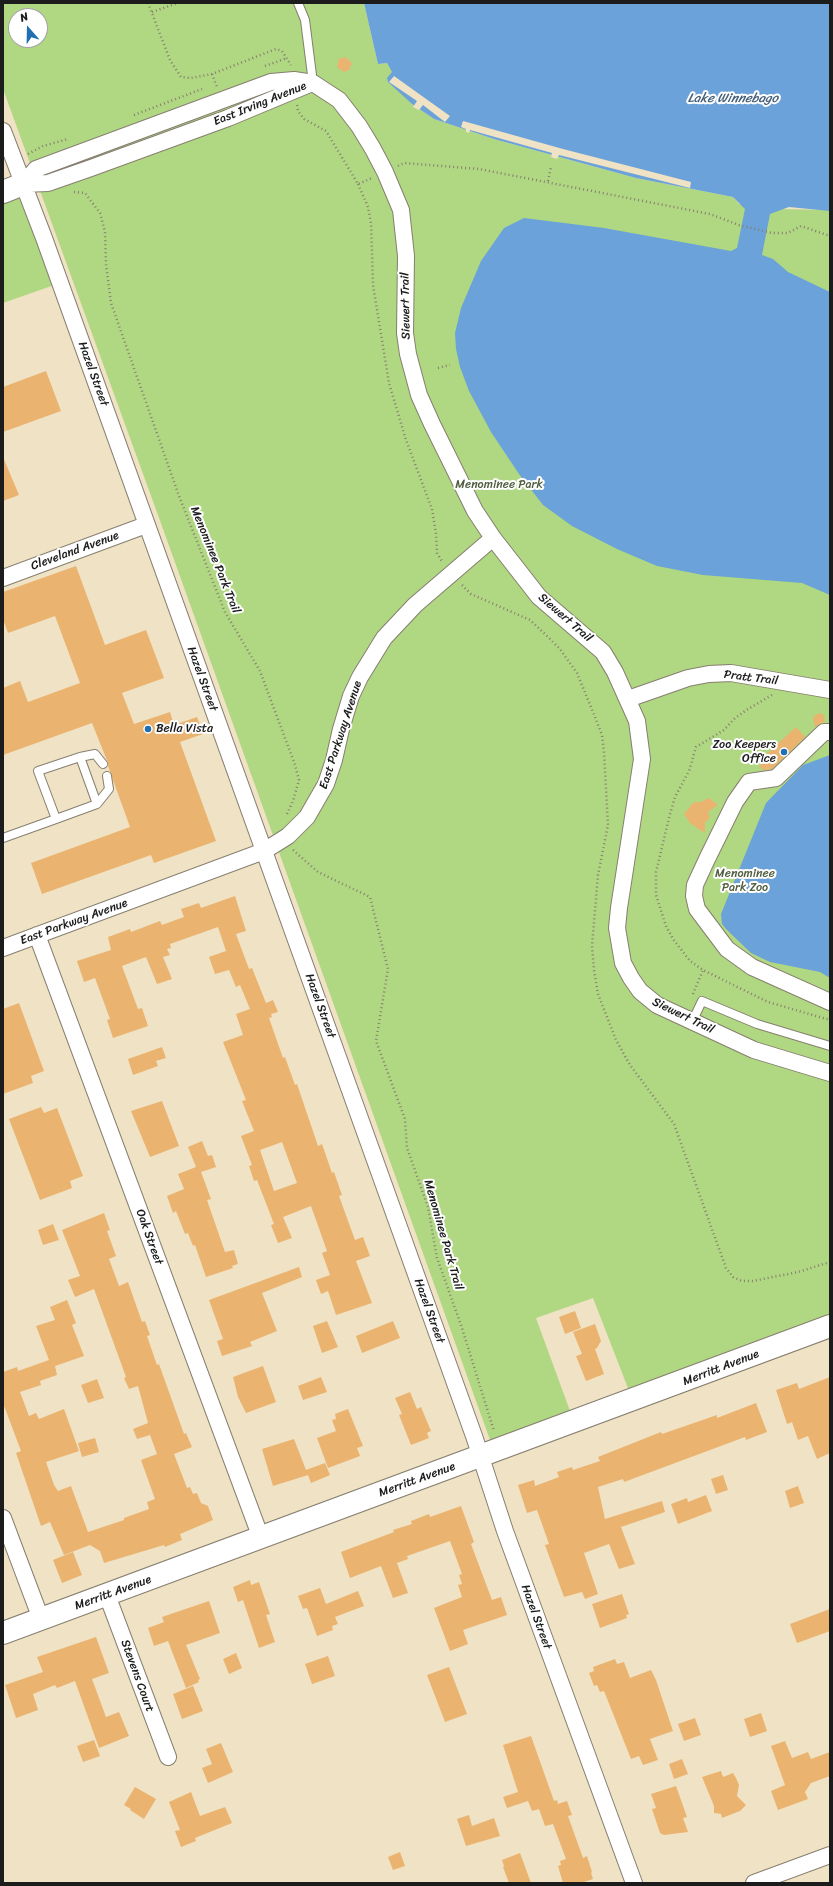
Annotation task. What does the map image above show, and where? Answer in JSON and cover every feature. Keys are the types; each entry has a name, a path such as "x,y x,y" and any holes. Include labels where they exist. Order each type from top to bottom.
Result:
{"street":[{"name":"East Irving Avenue","path":"13,188 36,169 259,85 271,82 294,80 313,83"},
{"name":"East Irving Avenue","path":"13,188 48,183 91,168 228,118 313,83"},
{"name":"Siewert Trail","path":"313,83 339,100 348,110 370,143 385,172 401,210 406,256 405,333 413,374 419,395 475,511 493,538 539,597 603,652 613,667 637,721 642,759 617,928 619,947 623,963 630,978 640,991 656,1005 754,1050 830,1073"},
{"name":"Hazel Street","path":"3,131 13,188 47,245 146,525 474,1436 505,1531 634,1883"},
{"name":"Cleveland Avenue","path":"3,578 146,525"},
{"name":"East Parkway Avenue","path":"3,948 264,851 288,836 307,817 326,784 351,696 384,638 452,573 493,538"},
{"name":"Pratt Trail","path":"628,699 688,678 709,674 730,673 830,690"},
{"path":"830,732 824,732 776,778 749,782 735,802 710,852 695,885 694,896 697,909 726,949 752,967 830,1002"},
{"name":"Oak Street","path":"37,935 261,1538"},
{"name":"Merritt Avenue","path":"3,1633 830,1326"},
{"path":"3,1518 40,1619"},
{"name":"Stevens Court","path":"107,1595 168,1758"},
{"path":"754,1883 830,1855"}],"lane":[{"path":"298,3 305,20 313,83"},
{"path":"56,819 38,771 80,756 95,754 103,764"},
{"path":"80,756 97,804"},
{"path":"3,838 97,804 109,790 107,776"},
{"path":"692,1022 702,1001 757,1024 830,1046"}],"path":[{"path":"148,3 170,60 181,77 191,78 212,74 276,49 282,51 291,63 294,80"},
{"path":"152,12 178,3"},
{"path":"304,119 326,131 358,184 368,207 371,223 373,285 389,383 406,440 432,509 437,553 452,573 471,594 530,620 560,649 577,673 602,735 608,825 598,874 592,946 598,994 616,1040 630,1065 674,1124 726,1268 733,1277 742,1281 753,1281 798,1272 830,1262"},
{"path":"358,184 404,163 479,169 548,181 710,214 739,225 772,233 788,232 801,226 830,236"},
{"path":"548,181 551,167"},
{"name":"Menominee Park Trail","path":"69,194 76,191 85,193 100,213 105,232 106,264 111,303 179,496 225,612 260,671 295,765 299,780 293,801 288,809 283,823 294,852 318,872 370,897 388,969 376,1041 405,1119 407,1148 428,1207 437,1258 461,1325 494,1433"},
{"path":"438,368 450,365"}],"green space":[{"name":"Menominee Park","path":"3,3 364,3 378,64 387,63 412,104 434,119 494,139 636,178 733,197 739,204 781,209 830,210 830,1320 633,1401 593,1298 536,1318 574,1422 494,1451 158,515 3,89"},
{"path":"23,184 60,283 3,303 3,192"}],"water":[{"name":"Lake Winnebago","path":"364,3 830,3 830,211 789,207 770,214 762,255 773,259 788,272 830,292 830,595 802,583 703,575 657,566 617,549 572,526 543,505 519,474 491,432 469,391 460,367 456,349 455,333 461,308 481,261 504,228 524,218 604,228 731,251 737,248 745,209 733,197 636,178 494,139 434,119 412,104 388,82 387,78 392,72 387,63 378,64"},
{"path":"830,755 830,978 820,972 770,962 751,953 722,924 721,914 766,803 803,765"}],"pier":[{"path":"394,76 450,116 445,122 423,105 419,110 413,107 417,101 389,82"},
{"path":"463,121 563,149 691,182 690,188 559,155 557,159 551,157 552,153 470,130 469,133 466,132 466,129 461,127"}],"building":[{"path":"345,57 352,63 349,70 344,72 337,67 339,59"},
{"path":"46,371 61,411 3,432 3,387"},
{"path":"3,457 19,495 3,501"},
{"name":"Bella Vista","path":"76,566 105,645 146,630 164,678 122,693 134,724 170,712 174,725 197,717 203,734 180,742 216,841 154,863 151,855 42,894 31,863 130,827 108,763 92,723 3,755 3,688 20,681 28,702 80,683 55,616 8,633 3,619 3,592"},
{"path":"819,713 824,715 825,721 815,727 813,717"},
{"name":"Zoo Keepers Office","path":"796,727 805,737 772,769 763,770 759,766 762,764 759,761"},
{"path":"709,798 718,805 708,812 710,818 705,822 705,833 690,823 684,814 694,802 701,802"},
{"path":"235,896 246,931 236,934 249,969 252,968 266,1003 273,1000 278,1012 271,1014 272,1017 269,1018 283,1058 285,1057 295,1085 297,1084 318,1146 322,1144 332,1173 334,1172 342,1195 339,1196 355,1240 363,1237 370,1256 356,1261 372,1303 336,1315 328,1291 321,1294 316,1280 330,1275 322,1253 327,1251 311,1206 283,1217 292,1238 278,1243 271,1225 274,1224 257,1180 254,1181 249,1166 252,1165 241,1136 254,1131 242,1101 246,1100 223,1042 243,1035 236,1014 250,1009 240,985 236,987 229,970 215,974 209,957 226,951 218,927 170,944 171,948 167,949 170,955 163,957 172,979 157,984 146,957 122,966 138,1009 142,1008 148,1026 113,1038 107,1020 110,1019 95,978 84,982 77,961 111,950 108,937 130,929 131,932 160,921 162,925 184,917 181,909 199,903 201,908","holes":["282,1142 297,1183 274,1191 260,1150"]},
{"path":"19,1003 44,1071 31,1076 33,1083 3,1094 3,1009"},
{"path":"162,1047 166,1058 156,1061 158,1066 133,1075 128,1059"},
{"path":"162,1101 179,1146 150,1157 131,1111"},
{"path":"41,1107 44,1113 57,1108 83,1176 70,1181 72,1188 40,1200 9,1119"},
{"path":"202,1141 208,1156 212,1155 216,1167 201,1172 211,1199 207,1200 225,1252 234,1250 238,1264 232,1266 233,1268 206,1277 195,1245 193,1246 188,1233 185,1234 176,1211 173,1213 167,1196 184,1189 178,1174 196,1167 188,1147"},
{"path":"104,1213 110,1230 107,1231 116,1256 109,1259 119,1286 128,1282 142,1322 145,1321 150,1335 147,1336 157,1365 159,1364 184,1434 186,1433 192,1447 174,1454 187,1488 190,1487 193,1494 197,1493 201,1503 208,1506 213,1520 180,1534 182,1540 165,1547 164,1545 104,1563 100,1551 90,1545 64,1555 50,1522 41,1526 16,1453 21,1451 3,1403 3,1372 17,1367 18,1371 49,1360 36,1326 55,1320 50,1307 67,1300 76,1323 72,1325 84,1356 55,1366 57,1375 40,1381 41,1385 20,1392 29,1416 36,1413 39,1419 64,1409 79,1451 46,1462 54,1485 58,1491 71,1486 88,1532 124,1520 124,1518 149,1509 147,1502 155,1499 141,1460 157,1454 150,1435 137,1439 133,1429 148,1423 138,1386 129,1389 124,1378 126,1377 94,1289 75,1297 68,1280 80,1276 62,1230"},
{"path":"53,1224 59,1240 43,1245 38,1230"},
{"path":"299,1267 302,1277 262,1293 277,1331 250,1342 252,1346 222,1356 217,1341 223,1339 209,1300"},
{"path":"575,1311 581,1328 565,1334 559,1317"},
{"path":"327,1321 338,1347 322,1353 313,1326"},
{"path":"393,1321 400,1338 362,1353 356,1336"},
{"path":"595,1324 601,1341 595,1349 604,1374 586,1381 576,1356 582,1354 573,1332"},
{"path":"263,1366 276,1402 246,1413 238,1397 233,1377"},
{"path":"321,1377 327,1392 303,1400 298,1386"},
{"path":"830,1377 830,1453 817,1459 808,1436 798,1440 792,1422 787,1424 776,1390 797,1383 799,1389"},
{"path":"97,1379 104,1398 88,1403 81,1385"},
{"path":"410,1392 417,1409 421,1407 431,1431 427,1433 429,1438 411,1445 399,1415 402,1414 395,1398"},
{"path":"756,1403 767,1432 746,1440 745,1437 624,1482 623,1479 598,1487 605,1519 662,1501 665,1512 621,1527 635,1564 619,1569 609,1544 584,1553 598,1594 585,1599 582,1592 564,1597 545,1545 549,1544 537,1510 527,1513 518,1485 534,1480 535,1486 559,1477 557,1472 572,1467 573,1470 600,1461 598,1457 661,1432 662,1434 717,1415 717,1418"},
{"path":"348,1409 363,1446 357,1448 360,1456 328,1468 317,1438 336,1431 332,1420 336,1419 335,1414"},
{"path":"95,1438 99,1452 82,1457 78,1443"},
{"path":"294,1439 306,1470 325,1463 330,1475 311,1483 308,1475 273,1486 262,1449"},
{"path":"723,1475 728,1490 716,1494 711,1479"},
{"path":"798,1486 804,1503 790,1508 785,1491"},
{"path":"706,1495 712,1511 678,1524 671,1504 687,1498 688,1502"},
{"path":"461,1506 474,1542 471,1544 492,1600 501,1597 507,1615 463,1630 468,1644 450,1651 434,1608 462,1597 458,1585 462,1584 459,1575 462,1574 450,1541 407,1556 408,1559 397,1563 408,1593 393,1598 381,1566 350,1578 341,1552 394,1532 393,1530 412,1524 411,1521 429,1514 430,1517"},
{"path":"73,1552 82,1575 62,1583 53,1560"},
{"path":"250,1580 251,1585 259,1582 270,1614 266,1615 275,1642 259,1648 243,1600 238,1602 233,1587"},
{"path":"320,1588 326,1604 358,1591 364,1606 335,1617 338,1624 332,1626 333,1630 317,1636 307,1608 303,1609 298,1596"},
{"path":"622,1594 629,1614 626,1615 627,1618 600,1628 592,1604"},
{"path":"209,1601 220,1633 186,1645 200,1679 198,1680 199,1682 186,1688 168,1641 154,1646 148,1628 164,1622 162,1617"},
{"path":"830,1609 830,1631 797,1643 790,1624"},
{"path":"96,1637 109,1673 92,1679 106,1717 119,1712 129,1736 99,1748 75,1681 57,1688 55,1685 33,1694 38,1710 16,1718 5,1685 43,1672 37,1657"},
{"path":"236,1653 242,1668 229,1674 223,1659"},
{"path":"328,1656 335,1676 312,1684 305,1664"},
{"path":"615,1659 617,1664 624,1662 630,1678 651,1670 656,1680 673,1731 650,1739 658,1760 643,1765 639,1756 631,1759 604,1691 600,1692 597,1685 594,1686 589,1673 594,1671 593,1667"},
{"path":"449,1667 467,1714 445,1722 427,1675"},
{"path":"193,1686 203,1711 182,1719 173,1694"},
{"path":"761,1713 767,1731 750,1737 744,1719"},
{"path":"695,1718 701,1735 684,1741 678,1724"},
{"path":"531,1736 554,1801 557,1800 558,1804 567,1801 572,1815 568,1816 583,1858 587,1856 593,1879 581,1883 563,1883 558,1866 561,1865 560,1861 566,1859 553,1824 545,1826 539,1809 532,1811 528,1801 507,1808 503,1797 518,1792 503,1745"},
{"path":"94,1740 100,1756 83,1762 77,1746"},
{"path":"785,1741 792,1758 808,1752 811,1759 830,1752 830,1776 811,1783 805,1792 808,1799 778,1810 771,1791 785,1785 771,1746"},
{"path":"221,1743 233,1772 208,1783 202,1768 212,1764 206,1749"},
{"path":"682,1759 688,1774 674,1779 669,1764"},
{"path":"721,1771 723,1777 733,1773 739,1785 737,1796 746,1805 740,1811 722,1818 721,1814 714,1813 714,1806 702,1777"},
{"path":"676,1786 687,1817 683,1818 688,1832 664,1835 660,1833 652,1809 656,1808 651,1794"},
{"path":"135,1787 156,1799 144,1819 124,1805"},
{"path":"191,1792 200,1816 225,1807 232,1823 195,1838 196,1841 181,1847 175,1831 180,1830 169,1802"},
{"path":"469,1815 472,1826 494,1818 500,1836 466,1846 457,1819"},
{"path":"400,1852 405,1866 393,1870 388,1857"},
{"path":"520,1853 531,1883 509,1883 502,1860"}],"place":[{"name":"Bella Vista","path":"148,729"},
{"name":"Zoo Keepers Office","path":"784,752"}],"park label":[{"name":"Menominee Park Zoo","path":"745,881"}]}
